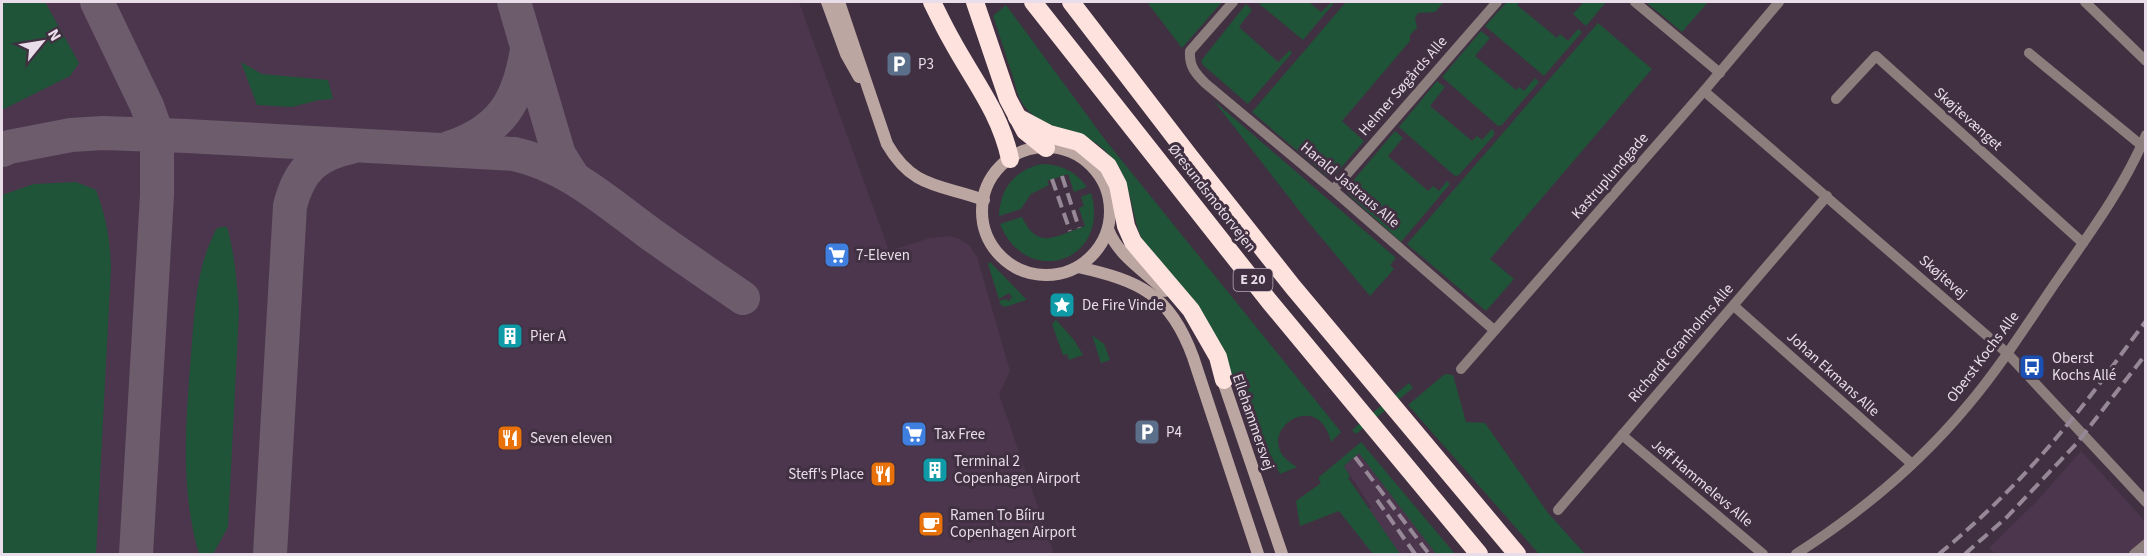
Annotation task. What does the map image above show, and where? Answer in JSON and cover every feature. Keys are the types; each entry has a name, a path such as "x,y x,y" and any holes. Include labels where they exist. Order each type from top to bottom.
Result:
{"highway":[{"path":"932,2 998,120 1006,137 1011,159"},
{"path":"975,2 1008,99 1025,130 1046,148"},
{"name":"Øresundsmotorvejen","path":"1033,2 1269,301 1479,555"},
{"name":"Øresundsmotorvejen","path":"1071,2 1293,287 1517,555"},
{"path":"1017,117 1049,134 1079,142 1107,166 1118,186 1126,226 1133,242 1191,310 1218,357 1224,380"}],"street":[{"path":"828,2 846,54 873,102"},
{"path":"839,2 887,144 895,158 920,180 984,200"},
{"name":"Harald Jastraus Alle","path":"1233,2 1190,51 1189,62 1192,69 1205,83 1333,190 1494,330"},
{"name":"Helmer Søgårds Alle","path":"1333,190 1497,2"},
{"path":"1635,2 1720,72"},
{"name":"Kastruplundgade","path":"1461,369 1779,2"},
{"path":"2085,2 2145,61"},
{"path":"2029,53 2143,140"},
{"name":"Skøjtevænget","path":"1836,99 1876,56 2084,243"},
{"name":"Skøjtevej","path":"1704,91 2007,353 2145,502"},
{"name":"Oberst Kochs Alle","path":"1796,555 1870,501 1912,464 1967,405 2007,353 2114,198 2143,140"},
{"path":"1046,148 1072,153 1083,159 1097,173 1107,190 1110,203 1108,229 1097,251 1078,267 1058,274 1023,271 1005,261 988,238 984,225 984,200 993,177 1011,159 1022,153 1046,148"},
{"name":"Richardt Granholms Alle","path":"1558,510 1827,196"},
{"name":"Ellehammersvej","path":"1108,229 1120,251 1155,281 1185,312 1204,342 1224,380 1282,555"},
{"path":"1078,267 1114,275 1136,284 1156,297 1179,325 1193,357 1258,555"},
{"name":"Johan Ekmans Alle","path":"1734,306 1912,464"},
{"name":"Jeff Hammelevs Alle","path":"1622,435 1763,555"},
{"path":"2134,555 2145,544"}],"shaded area":[{"path":"2,2 799,2 889,251 930,238 950,236 969,245 977,257 1010,371 999,394 1054,554 2,554"},
{"path":"2081,451 2145,521 2145,554 1995,554 1989,548 2038,500"},
{"path":"1359,453 1436,554 1400,554 1369,509 1371,507 1344,466"}],"green space":[{"path":"2,2 45,2 79,63 70,76 2,110"},
{"path":"1147,2 1222,2 1182,48"},
{"path":"1257,2 1309,2 1321,12 1332,2 1334,3 1303,40"},
{"path":"1346,2 1444,2 1435,12 1418,13 1415,18 1417,28 1410,35 1410,41 1342,121 1364,141 1335,175 1328,177 1252,112"},
{"path":"1507,2 1520,2 1517,5 1557,38 1560,34 1568,41 1578,29 1582,32 1544,76 1485,26"},
{"path":"1584,2 1606,2 1586,26 1573,14"},
{"path":"1646,2 1708,2 1682,32"},
{"path":"1246,4 1252,10 1239,27 1278,62 1290,50 1292,53 1248,104 1201,61"},
{"path":"1006,5 1106,141 1341,432 1331,442 1324,425 1313,417 1301,416 1289,422 1281,431 1278,443 1283,455 1297,467 1280,474 1271,455 1259,458 1227,364 1143,242 1128,189 1114,160 1093,141 1039,119 1031,114 1023,104 993,16"},
{"path":"1598,23 1652,69 1490,259 1514,279 1486,311 1407,244"},
{"path":"1481,31 1490,38 1475,56 1516,90 1519,87 1524,91 1535,78 1539,82 1502,125 1498,126 1442,77"},
{"path":"241,62 262,74 328,80 333,99 292,107 257,105"},
{"path":"1437,81 1445,87 1430,106 1472,141 1477,136 1482,140 1492,129 1494,131 1494,135 1459,175 1455,176 1399,127"},
{"path":"1214,101 1396,258 1390,265 1394,269 1370,296 1305,218"},
{"path":"1395,131 1403,138 1388,156 1428,191 1433,186 1439,191 1447,181 1450,184 1401,242 1349,195 1347,188"},
{"path":"1042,164 1068,170 1087,187 1074,192 1068,174 1047,181 1049,185 1031,194 1021,209 999,216 1002,197 1011,182 1024,171"},
{"path":"76,182 96,190 105,219 111,268 96,554 2,554 2,195 34,184"},
{"path":"1091,193 1094,217 1089,236 1078,250 1063,259 1046,261 1028,257 1012,244 1000,224 1022,217 1028,228 1042,238 1057,236 1085,226 1079,208 1084,206 1081,197"},
{"path":"227,227 232,248 239,312 228,527 213,554 199,554 189,508 187,485 188,392 194,315 200,275 212,237 216,229"},
{"path":"990,262 1026,300 1005,307 1001,305 999,301 1005,299 1009,301 1012,297 1009,293 999,299 988,264"},
{"path":"1056,320 1074,340 1083,355 1069,360 1067,354 1063,355 1052,324"},
{"path":"1092,335 1104,344 1110,360 1101,363"},
{"path":"1445,374 1453,375 1466,422 1485,423 1548,513 1585,554 1539,554 1408,405"},
{"path":"1409,383 1413,388 1356,434 1352,430"},
{"path":"1361,442 1455,554 1436,554 1359,453 1344,466 1350,476 1348,478 1400,554 1373,554 1339,511 1300,526 1296,501 1321,483 1318,478"}],"taxiway":[{"path":"97,2 147,106 157,134 157,195 136,554"},
{"path":"514,2 559,155 573,177"},
{"path":"449,148 482,133 504,112 519,84 527,49"},
{"path":"2,150 71,135 103,133 514,154 533,159 568,175 743,298"},
{"path":"270,554 290,206 298,183 311,166 328,154 351,147"}],"railway":[{"path":"1062,176 1079,228"},
{"path":"1052,179 1070,231"},
{"path":"1939,554 2019,480 2084,404 2146,321"},
{"path":"1965,554 2007,517 2077,443 2146,354"},
{"path":"1355,457 1429,554"},
{"path":"1377,500 1415,554"}],"place":[{"name":"P3","path":"899,64"},
{"name":"7-Eleven","path":"837,255"},
{"name":"De Fire Vinde","path":"1062,305"},
{"name":"Pier A","path":"510,336"},
{"name":"Oberst Kochs Allé","path":"2032,367"},
{"name":"P4","path":"1147,432"},
{"name":"Tax Free","path":"914,434"},
{"name":"Seven eleven","path":"510,438"},
{"name":"Terminal 2 Copenhagen Airport","path":"935,470"},
{"name":"Steff's Place","path":"883,474"},
{"name":"Ramen To Bíiru Copenhagen Airport","path":"931,524"}]}
